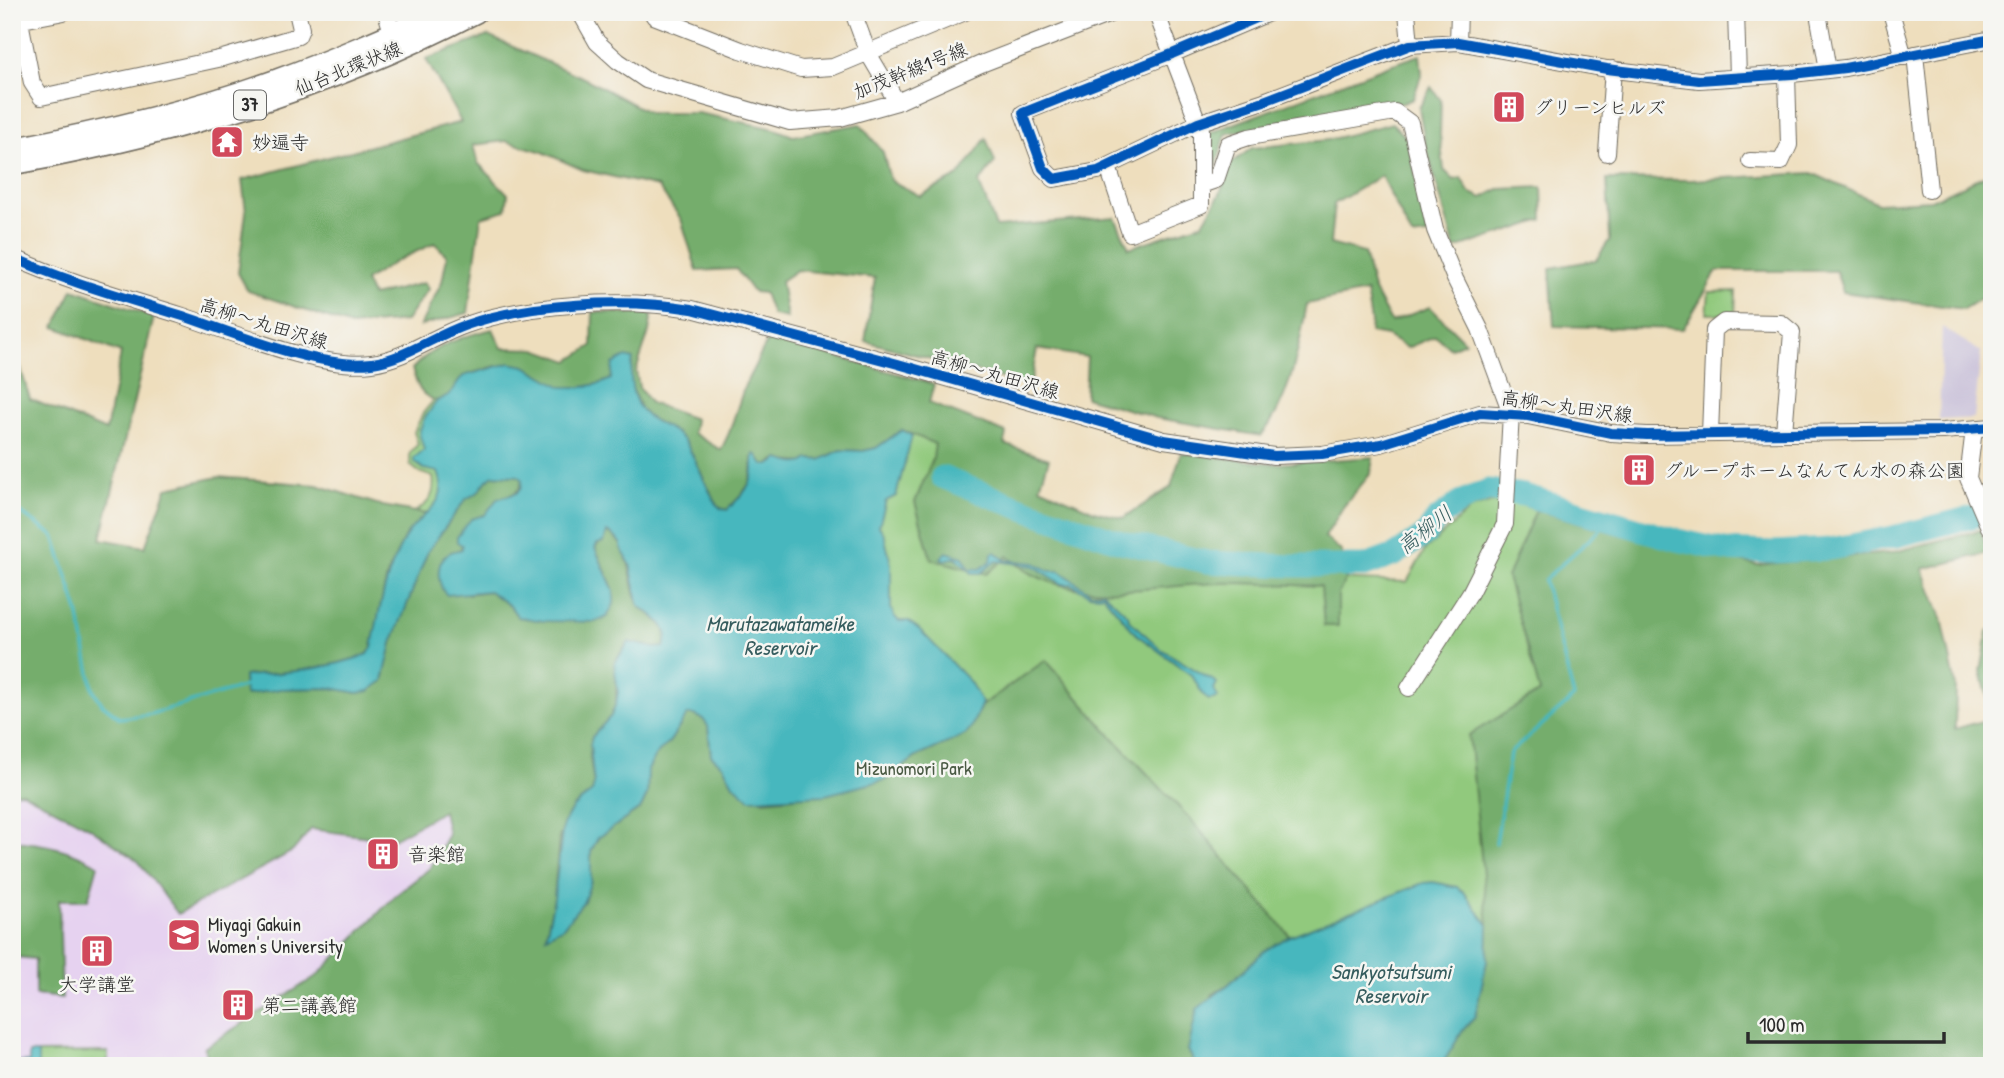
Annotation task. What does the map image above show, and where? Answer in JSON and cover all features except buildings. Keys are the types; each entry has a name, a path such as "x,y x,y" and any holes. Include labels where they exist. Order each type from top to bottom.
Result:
{"main road":[{"name":"仙台北環状線","path":"12,164 108,145 217,116 303,88 395,42 441,12"},
{"name":"仙台北環状線","path":"12,149 130,124 220,98 274,82 345,55 395,42 476,12"}],"street":[{"path":"64,12 16,22 32,83 41,97 223,58 298,36 301,29 297,12"},
{"path":"386,12 395,42"},
{"name":"加茂幹線1号線","path":"580,12 597,42 618,61 646,80 790,122 840,118 897,102 981,64 1115,12"},
{"path":"652,12 653,16 801,69 833,67 965,12"},
{"path":"853,12 868,52 897,102"},
{"path":"1108,167 1130,233 1201,205 1201,130 1156,12"},
{"path":"1270,12 1023,113 1043,169 1054,179 1098,171 1198,123 1264,102 1410,45 1458,42 1613,69 1699,79 1787,75 1828,70 1992,39"},
{"path":"1407,12 1410,45"},
{"path":"1458,42 1459,12"},
{"path":"1736,12 1738,77"},
{"path":"1891,12 1910,55 1929,190"},
{"path":"1818,13 1828,70"},
{"path":"1607,153 1613,69"},
{"path":"1749,161 1781,162 1789,145 1787,75"},
{"path":"1201,185 1216,180 1228,144 1249,137 1395,112 1410,123 1435,230 1480,329 1511,414 1505,524 1471,593 1409,688"},
{"name":"高柳～丸田沢線","path":"12,257 36,268 136,301 295,353 335,363 374,363 403,355 449,331 498,316 598,303 638,303 692,309 1164,440 1274,456 1322,454 1381,444 1480,414 1511,414 1611,433 1784,433 1992,427"},
{"path":"1710,434 1714,330 1724,322 1781,323 1792,332 1784,433"},
{"path":"1974,429 1968,478 1989,527"}],"shaded area":[{"path":"1942,327 1981,352 1974,418 1939,420"},
{"name":"Miyagi Gakuin Women's University","path":"12,764 443,811 448,834 430,868 395,896 318,975 204,1048 212,1066 12,1066"}],"green space":[{"path":"488,36 588,80 649,113 698,113 775,129 793,136 860,124 883,152 890,180 920,196 959,176 986,138 995,162 979,183 996,227 1115,217 1129,248 1203,223 1220,194 1230,164 1252,148 1328,140 1392,123 1408,139 1428,235 1412,237 1381,176 1334,204 1330,244 1364,253 1373,289 1391,322 1430,307 1465,342 1451,348 1435,336 1407,348 1387,336 1370,333 1366,292 1307,304 1292,373 1280,406 1261,436 1157,418 1085,397 1087,357 1037,349 1030,386 865,341 875,278 797,270 781,281 787,318 772,315 764,293 753,292 736,269 697,271 681,219 658,187 583,170 543,152 506,141 473,145 478,163 508,194 506,210 481,217 468,313 420,326 442,282 447,256 435,243 398,260 365,281 372,296 424,283 428,289 406,321 351,326 248,291 238,273 246,212 242,180 461,122 426,59"},
{"path":"1420,55 1422,73 1413,99 1403,103 1321,114 1226,134 1215,169 1211,170 1210,133"},
{"path":"1431,87 1441,100 1440,135 1444,170 1454,180 1461,178 1469,192 1482,198 1499,189 1542,187 1543,220 1455,249 1425,143 1419,108"},
{"path":"1992,172 1992,292 1963,309 1843,292 1836,271 1717,271 1683,329 1554,326 1550,268 1596,260 1610,239 1607,179 1691,180 1812,173 1878,203 1931,200"},
{"path":"73,289 154,317 101,539 145,547 167,488 218,477 317,485 383,506 426,514 405,536 387,576 372,647 368,654 322,667 244,676 245,695 280,689 331,688 358,693 383,681 392,643 428,551 465,500 478,492 493,475 519,476 521,485 516,492 496,501 485,515 475,518 461,543 462,549 451,552 468,594 489,591 510,606 518,617 595,622 614,591 595,548 607,532 621,545 629,564 639,606 664,628 666,640 664,647 655,648 629,642 617,658 616,703 611,716 592,737 592,793 573,807 559,838 554,898 546,935 563,927 584,901 591,881 591,851 598,838 641,808 647,795 648,770 655,756 670,741 687,715 703,719 708,726 711,755 724,767 733,784 764,800 794,797 885,780 916,757 965,735 981,706 1046,660 1105,729 1191,820 1290,936 1264,951 1229,984 1212,995 1188,1050 1196,1066 212,1066 204,1048 318,975 395,896 430,868 448,834 443,811 391,840 311,829 293,851 178,914 138,861 89,827 22,792 12,793 12,340 30,399 106,431 121,353 55,327"},
{"path":"1736,291 1735,314 1707,314 1709,292"},
{"path":"593,312 652,314 636,371 639,387 650,403 695,419 693,433 721,450 745,385 769,338 934,384 929,403 1006,433 1004,444 1049,459 1040,487 1094,511 1123,518 1171,487 1181,453 1276,464 1373,457 1371,473 1343,507 1325,537 1342,552 1346,579 1338,594 1338,626 1324,626 1321,586 1224,583 1140,589 1082,589 1055,584 1030,573 1008,556 987,574 931,559 915,502 933,458 935,444 902,430 876,448 863,451 841,450 820,460 809,459 804,463 775,460 770,465 763,465 759,458 752,458 750,481 727,510 720,508 715,501 686,443 676,433 648,417 640,408 630,383 632,359 611,379 583,387 561,387 525,366 496,366 463,376 449,395 437,401 423,393 412,369 439,348 493,329 502,348 536,349 569,361 592,346"},
{"name":"Mizunomori Park","path":"500,359 635,368 637,388 649,406 722,453 915,435 1122,527 1315,534 1332,579 1407,582 1425,550 1470,509 1492,502 1518,504 1579,524 1757,565 1992,1066 435,1066 496,937 398,671 152,718 80,537 147,564 399,522 430,499 434,486 433,477 410,465 410,453 418,444 414,432 423,413 458,371"},
{"path":"1536,510 1619,534 1757,565 1890,553 1981,530 1988,553 1923,569 1942,618 1956,687 1955,729 1992,718 1992,1066 1441,1066 1475,1016 1487,961 1488,925 1469,735 1540,692 1507,577"},
{"path":"1992,629 1992,715 1981,672 1988,632"},
{"path":"12,841 56,848 98,865 88,900 59,900 62,998 35,995 35,959 16,957 12,960"},
{"path":"108,1052 108,1066 38,1066 38,1053"}],"water":[{"name":"Marutazawatameike Reservoir","path":"626,357 633,359 632,389 642,411 683,440 715,501 720,508 727,510 748,487 753,474 754,454 763,465 770,465 779,459 798,463 809,459 820,460 841,450 863,451 876,448 902,430 912,436 896,496 886,501 879,526 884,534 891,564 891,609 899,621 908,621 919,629 970,682 982,703 965,735 916,757 885,780 825,795 750,799 733,784 724,767 711,755 708,726 703,719 687,715 670,741 655,756 648,770 647,795 641,808 598,838 591,851 591,881 584,901 563,927 546,936 554,898 563,824 573,807 592,792 592,737 611,716 616,703 618,692 614,664 629,642 655,648 664,647 666,640 661,623 639,606 630,564 621,543 613,535 607,532 604,542 597,544 595,548 614,591 614,604 607,617 595,622 544,621 518,617 510,606 489,591 447,595 441,587 440,565 447,554 462,549 457,537 471,519 485,515 497,499 517,493 521,488 522,480 519,476 493,475 478,492 465,500 428,551 392,643 383,681 369,691 358,693 331,688 280,689 245,695 244,676 322,667 368,654 372,647 380,605 398,552 410,530 437,502 440,493 438,472 424,469 414,462 414,458 424,450 419,433 424,419 437,401 449,395 463,376 510,363 525,366 562,387 583,387 611,379 613,364"},
{"path":"946,552 963,557 970,569 980,569 991,561 992,553 995,552 1005,560 1035,563 1050,571 1060,571 1091,593 1103,592 1161,649 1217,683 1214,689 1218,698 1206,698 1191,675 1136,634 1103,595 1088,594 1072,584 1062,584 1034,566 996,561 981,573 972,573 956,557 945,560 941,558"},
{"name":"Sankyotsutsumi Reservoir","path":"1433,882 1457,887 1464,892 1488,925 1487,961 1475,1016 1441,1066 1196,1066 1188,1050 1197,1009 1264,951 1290,936 1423,883"},
{"path":"29,1053 38,1053 38,1066 12,1066 12,1062 29,1062"}],"waterway":[{"name":"高柳川","path":"942,477 1021,508 1121,542 1207,562 1292,566 1365,566 1395,555 1425,535 1437,519 1462,501 1488,490 1524,495 1673,539 1724,550 1774,552 1830,549 1893,537 1992,512"},
{"path":"12,507 54,536 78,611 93,689 102,704 120,718 151,714 246,686"},
{"path":"1496,843 1510,753 1574,697 1544,580 1610,521"}],"cycle path":[{"path":"1271,12 1023,113 1043,168 1054,179 1098,171 1198,123 1264,101 1410,45 1458,42 1607,69 1699,80 1845,68 1992,39"},
{"path":"12,257 75,282 303,356 351,364 372,363 408,352 466,325 548,307 608,303 692,309 1164,440 1274,456 1322,454 1381,444 1480,413 1528,416 1611,433 1647,435 1943,431 1992,427"}],"place":[{"name":"グリーンヒルズ","path":"1509,107"},
{"name":"妙遍寺","path":"227,142"},
{"name":"グループホームなんてん水の森公園","path":"1639,470"},
{"name":"音楽館","path":"383,854"},
{"name":"Miyagi Gakuin Women's University","path":"184,935"},
{"name":"大学講堂","path":"97,951"},
{"name":"第二講義館","path":"238,1005"}]}
